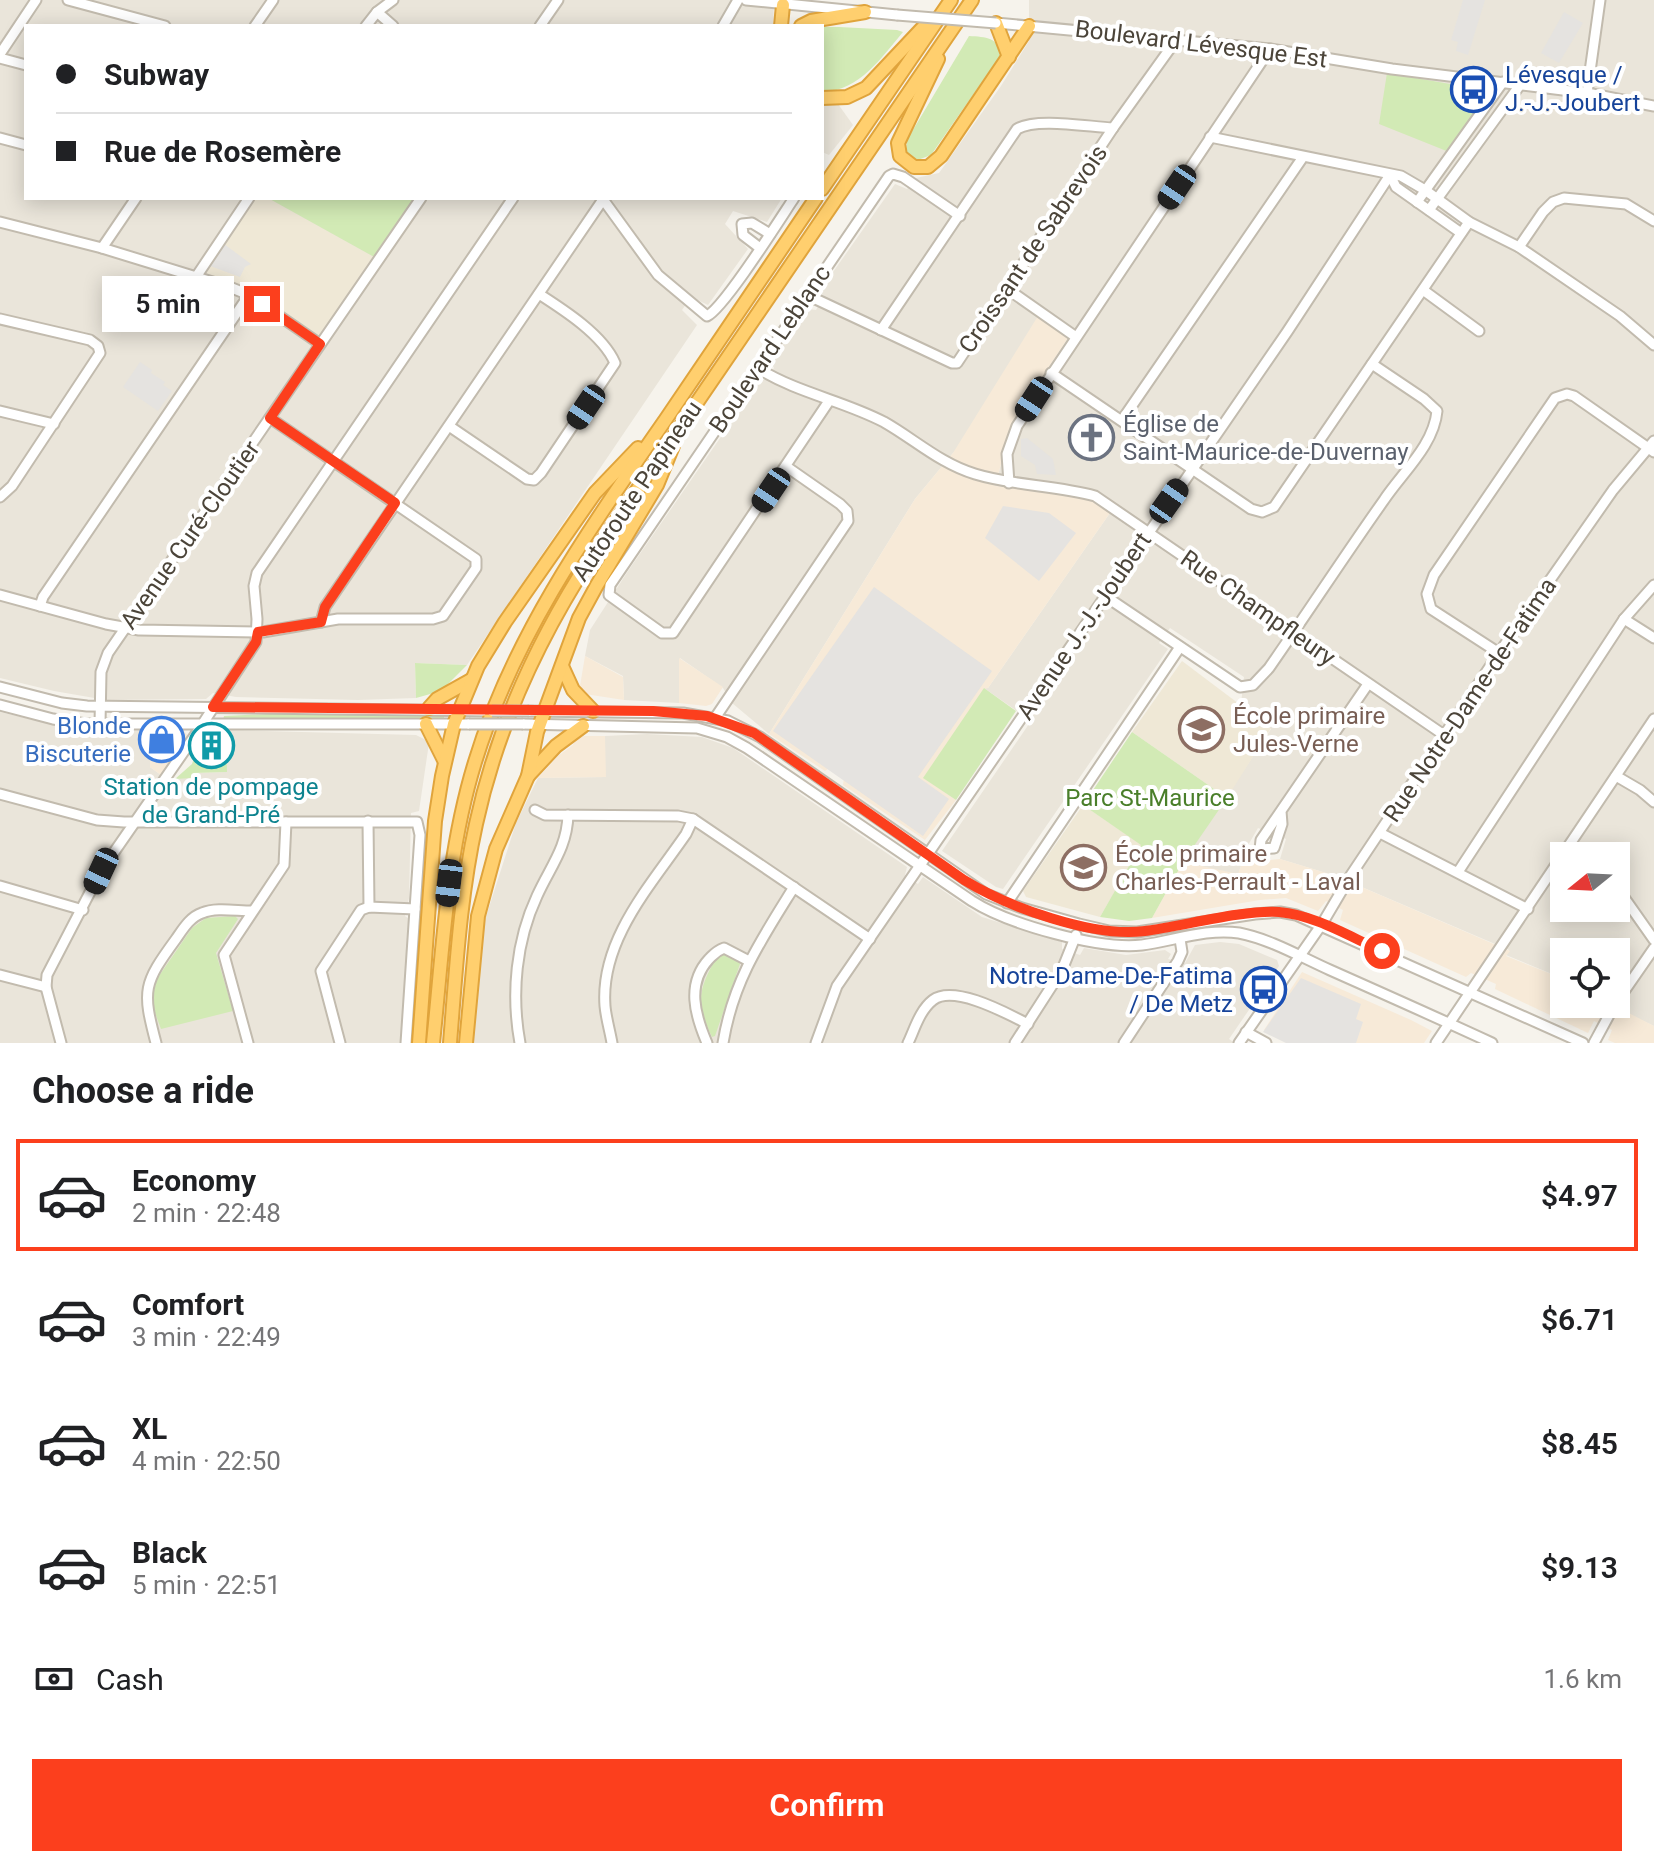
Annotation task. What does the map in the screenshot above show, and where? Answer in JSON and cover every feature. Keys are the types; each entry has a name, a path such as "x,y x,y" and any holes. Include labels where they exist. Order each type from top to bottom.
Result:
{"highway":[{"path":"824,98 847,97 866,88 950,0"},
{"path":"824,186 950,0"},
{"name":"Autoroute Papineau","path":"450,1043 472,841 485,784 506,720 529,666 568,593 972,0"},
{"path":"781,24 783,5"},
{"path":"805,24 865,12"},
{"path":"996,23 1009,57"},
{"path":"948,34 898,143 900,156 910,166 928,167 941,156 1029,26"},
{"name":"Autoroute Papineau","path":"433,1043 456,837 474,763 490,716 518,653 548,596 815,200"},
{"path":"419,1043 433,842 445,761 454,724 471,680 505,622 589,502 668,416"},
{"path":"466,1043 475,938 483,893 500,837 528,776 540,725 588,599 657,485 681,424"},
{"path":"562,666 573,690 593,711"},
{"path":"429,708 437,699 471,680"},
{"path":"426,724 445,761"},
{"path":"528,776 556,746 583,726"}],"street":[{"path":"24,64 0,56 36,0"},
{"path":"68,0 158,24"},
{"path":"256,24 273,0"},
{"path":"368,24 393,0"},
{"path":"541,24 558,0"},
{"path":"724,24 738,0"},
{"name":"Boulevard Lévesque Est","path":"746,0 1270,49 1392,69 1587,93 1654,106"},
{"path":"1587,93 1600,0"},
{"path":"377,12 391,24"},
{"name":"Croissant de Sabrevois","path":"807,295 957,363 1113,128 1169,50 1173,38"},
{"path":"1009,483 1007,454 1017,426 1270,49"},
{"path":"1417,202 1503,82"},
{"path":"1429,210 1520,85"},
{"path":"881,330 1017,129 1024,125 1113,128"},
{"path":"1210,137 1401,176 1438,198 1469,222 1519,247 1620,316 1654,345"},
{"path":"0,138 24,144"},
{"path":"1122,420 1303,157"},
{"name":"Boulevard Leblanc","path":"787,467 673,633 662,633 608,593 610,585 891,174 903,177 960,216"},
{"path":"1390,175 1396,187 1461,233"},
{"name":"Avenue J.-J.-Joubert","path":"816,1043 837,986 1287,332 1390,175"},
{"path":"1519,247 1543,212 1553,202 1564,198 1626,204 1654,221"},
{"path":"102,248 135,200"},
{"path":"196,277 248,200"},
{"name":"Avenue Curé-Cloutier","path":"100,724 103,664 420,200"},
{"path":"61,1043 46,987 47,975 101,871 256,642 255,576 512,200"},
{"path":"321,622 325,607 602,200"},
{"path":"604,200 658,275 707,316 713,313 793,200"},
{"path":"0,222 102,248 249,295 320,344"},
{"path":"1051,373 1251,509 1262,512 1274,507 1469,222"},
{"path":"760,248 743,235 742,224 752,223 770,234"},
{"path":"1006,288 1076,337"},
{"path":"1423,290 1479,331"},
{"path":"449,426 523,477 534,480 605,379 614,365 612,357 578,321 539,294"},
{"path":"40,606 43,597 249,295"},
{"path":"0,319 90,340 98,346 100,353 12,486 0,497"},
{"path":"1105,596 1240,687 1253,685 1269,668 1425,444 1436,422 1437,411 1431,405 1372,364"},
{"name":"Rue Champfleury","path":"759,369 882,421 970,473 1009,483 1062,487 1095,496 1444,735"},
{"path":"1499,653 1431,609 1427,594 1434,575 1555,398 1567,394 1574,396 1652,447"},
{"path":"715,718 848,521 844,507 787,467 829,401"},
{"path":"0,411 54,424"},
{"path":"0,595 126,628 258,632 321,622 440,618 478,562 270,418"},
{"name":"Rue Notre-Dame-de-Fatima","path":"1239,1043 1322,924 1499,653 1613,490 1652,447"},
{"path":"1458,872 1624,619 1654,585"},
{"path":"1624,619 1654,638"},
{"path":"1007,903 1180,647"},
{"path":"1281,811 1368,684"},
{"path":"0,687 62,703 100,707 429,708 683,713 715,718 760,737 981,890 1007,903 1116,932 1137,932 1273,912 1296,915 1583,1043"},
{"path":"0,705 63,721 100,724 523,724 697,728 727,737 747,748 989,911 1104,944 1129,946 1218,933 1239,933 1298,956 1492,1043"},
{"path":"1572,842 1654,719"},
{"path":"1616,776 1654,802"},
{"path":"0,794 97,820 134,823 417,822 420,835 406,1043"},
{"path":"535,810 545,815 678,816 693,819 870,939"},
{"path":"520,1043 516,988 522,944 535,901 565,843 568,815"},
{"path":"612,1043 605,1008 605,988 612,951 627,920 693,819"},
{"path":"368,821 369,907"},
{"path":"248,1043 224,955 284,865 286,822"},
{"path":"1380,833 1528,909"},
{"path":"1436,1043 1550,876"},
{"path":"0,886 83,910"},
{"path":"723,1043 728,1010 749,961 794,887"},
{"path":"1630,906 1654,940"},
{"path":"340,1043 321,971 359,912 369,907 415,909"},
{"path":"156,1043 146,1008 147,984 157,964 198,914 208,911 252,911"},
{"path":"1015,1043 1062,970 1079,924"},
{"path":"1124,1043 1178,961 1182,952 1180,939"},
{"path":"707,1043 697,1021 693,992 703,965 717,950 724,948 749,961"},
{"path":"1630,983 1654,948"},
{"path":"0,975 46,987"},
{"path":"908,1043 922,1013 934,999 941,996 967,998 1000,1009 1028,1024"},
{"path":"1594,1043 1608,1018"},
{"path":"1246,1032 1266,1043"}],"shaded area":[{"path":"0,0 774,0 773,24 24,24 24,200 781,200 767,222 733,211 725,224 748,249 708,305 691,297 682,310 697,325 467,665 415,663 416,698 236,697 213,693 206,699 106,700 0,678"},
{"path":"1029,0 1654,0 1654,1026 1630,1015 1630,938 1550,938 1550,973 1506,955 1509,950 1336,876 1280,859 1286,839 1258,828 1247,847 1238,875 1183,862 1271,729 1241,704 1244,677 1170,628 1159,643 1168,649 1003,889 942,851 1031,721 984,688 988,688 1112,510 995,486 1013,421 1068,339 953,453 915,499 769,734 732,703 723,688 680,658 679,703 624,700 623,676 585,656 590,630 628,571 761,379 766,380 774,368 771,362 808,309 816,310 824,296 819,292 895,184 907,189 916,178 939,173 1029,41"},
{"path":"1463,0 1485,0 1468,55 1456,51 1458,42 1451,40"},
{"path":"1564,12 1583,23 1559,63 1541,53"},
{"path":"824,104 838,104 853,125 829,155 824,153"},
{"path":"248,200 272,200 376,258 321,338 247,289 199,273"},
{"path":"224,244 251,264 245,267 240,277 210,266"},
{"path":"1038,316 1068,338 1013,421 995,486 1073,493 1112,510 924,778 956,800 925,840 843,785 844,778 831,767 825,771 769,734 915,499 953,453"},
{"path":"140,362 172,391 158,411 123,387"},
{"path":"1027,438 1053,459 1056,475 1037,474 1035,465 1021,456 1021,439"},
{"path":"1003,506 1049,513 1076,533 1039,581 985,538"},
{"path":"874,587 992,671 918,777 949,799 923,836 773,731"},
{"path":"585,656 623,677 624,700 585,694 580,686"},
{"path":"679,658 723,687 712,704 679,703"},
{"name":"École primaire Jules-Verne","path":"1182,661 1271,728 1227,798 1132,732"},
{"path":"0,712 80,731 150,730 150,767 176,780 192,773 226,772 226,730 416,735 429,743 419,811 411,813 409,898 405,916 409,919 400,1043 0,1043"},
{"path":"150,730 177,730 181,733 183,730 188,736 161,775 150,767"},
{"path":"647,734 702,737 733,748 907,867 905,875 918,884 923,877 982,917 1062,942 1062,949 1080,955 1084,948 1126,955 1165,950 1171,954 1168,959 1185,963 1195,945 1220,942 1239,944 1277,960 1279,966 1229,1039 1235,1043 473,1043 483,926 516,823 538,778 605,777 605,736"},
{"path":"605,736 606,777 538,778 573,745 575,739"},
{"name":"École primaire Charles-Perrault - Laval","path":"1083,805 1142,845 1100,917 1026,897 1023,891"},
{"path":"1280,859 1336,876 1510,951 1506,956 1550,973 1550,1015 1495,989 1496,984 1471,973 1466,977 1340,920 1343,910 1326,901 1318,911 1286,898 1152,918 1183,862 1238,874 1242,863"},
{"path":"1302,972 1432,1031 1424,1043 1293,1043 1264,1030"},
{"path":"1301,978 1361,1004 1356,1019 1363,1022 1356,1043 1286,1043 1263,1032"},
{"path":"1630,1014 1654,1026 1654,1043 1615,1043 1608,1040 1612,1030 1594,1021 1588,1033 1556,1018 1630,1018"}],"green space":[{"path":"824,26 903,32 869,71 836,90 824,92"},
{"path":"969,36 994,42 1000,56 931,155 915,161 906,152 907,140"},
{"path":"1387,73 1496,92 1449,152 1379,124"},
{"path":"272,200 413,200 376,258"},
{"path":"415,663 467,665 441,691 416,698"},
{"path":"984,688 1016,711 956,800 923,778"},
{"path":"313,712 444,714 444,718 223,720 224,716"},
{"path":"226,730 227,772 193,773 192,778 175,779 192,764 197,749 210,731"},
{"name":"Parc St-Maurice","path":"1132,732 1227,798 1183,862 1152,918 1129,921 1100,917 1141,845 1083,805"},
{"path":"235,916 238,919 216,953 233,1011 161,1029 151,1002 152,986 192,928 206,918"},
{"path":"719,953 731,956 740,964 715,1036 712,1037 703,1013 701,994"}],"place":[{"name":"Lévesque / J.-J.-Joubert","path":"1474,89"},
{"name":"Église de Saint-Maurice-de-Duvernay","path":"1092,438"},
{"name":"École primaire Jules-Verne","path":"1202,730"},
{"name":"Blonde Biscuterie","path":"162,740"},
{"name":"Station de pompage de Grand-Pré","path":"211,745"},
{"name":"École primaire Charles-Perrault - Laval","path":"1084,868"},
{"name":"Notre-Dame-De-Fatima / De Metz","path":"1264,990"}],"route":[{"path":"262,304 320,344 270,418 395,503 325,607 321,622 258,632 256,642 213,707 653,711 707,716 728,721 754,733 964,880 986,894 1014,905 1088,927 1123,932 1280,912 1310,920 1382,951"}]}
